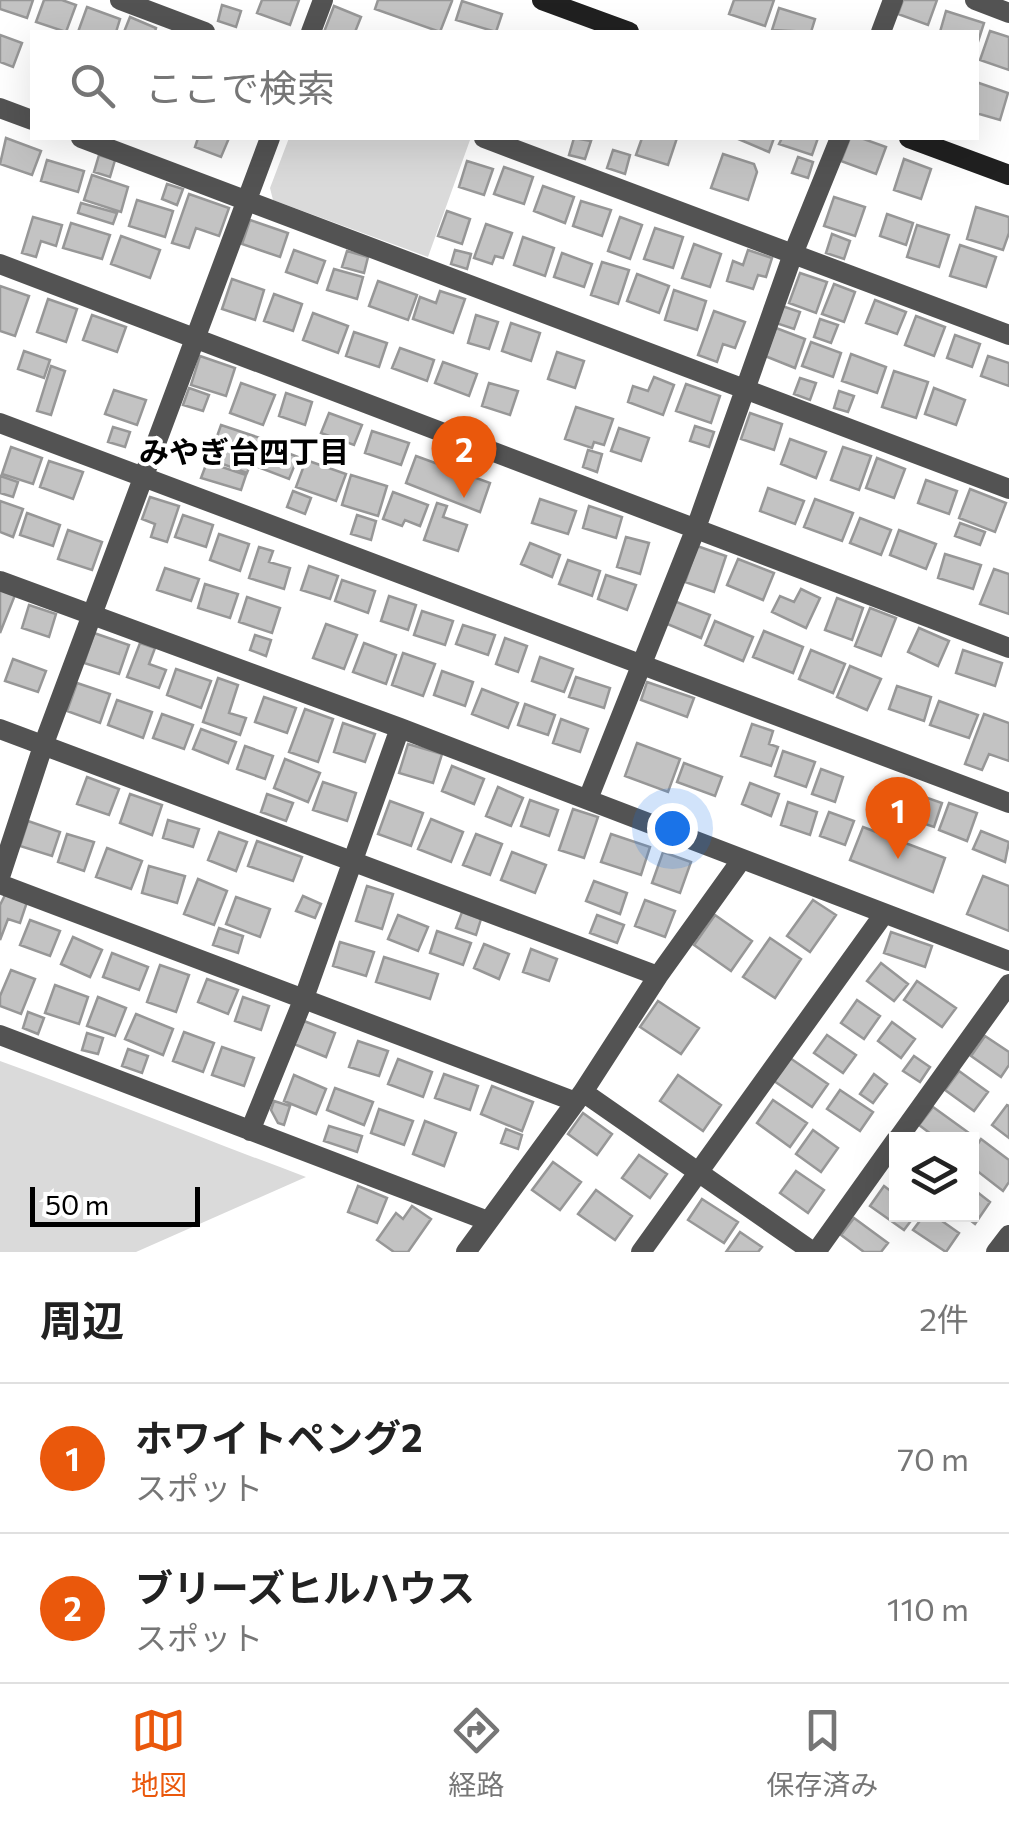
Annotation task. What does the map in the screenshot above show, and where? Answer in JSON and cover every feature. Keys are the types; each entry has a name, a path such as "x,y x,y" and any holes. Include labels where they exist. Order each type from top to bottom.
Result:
{"street":[{"path":"120,0 200,30"},
{"path":"312,30 322,0"},
{"path":"542,0 624,30"},
{"path":"881,30 893,0"},
{"path":"975,0 1009,13"},
{"path":"0,108 30,119"},
{"path":"86,140 1009,490"},
{"path":"269,140 43,746 0,880 304,998 580,1097 699,1171 814,1252 889,1151"},
{"path":"489,140 1009,335"},
{"path":"588,799 696,528 839,140"},
{"path":"914,140 1009,175"},
{"path":"0,264 1009,648"},
{"path":"0,422 1009,803"},
{"path":"0,581 400,728 1009,961"},
{"path":"250,1131 304,998 400,728"},
{"path":"0,730 658,976"},
{"path":"466,1252 580,1097 658,976 742,859"},
{"path":"641,1252 884,914"},
{"path":"903,1132 1009,984"},
{"path":"0,1036 488,1221"},
{"path":"996,1252 1009,1235"}],"shaded area":[{"path":"288,140 470,140 428,257 273,200 270,188"},
{"path":"0,1061 306,1177 136,1252 0,1252"}],"building":[{"path":"0,0 33,0 27,18 0,9"},
{"path":"44,0 76,5 67,30 36,22"},
{"path":"262,0 299,0 290,25 257,13"},
{"path":"378,0 452,1 441,30 375,9"},
{"path":"734,0 774,0 765,26 729,14"},
{"path":"903,0 937,0 928,25 898,14"},
{"path":"462,1 502,14 497,30 456,20"},
{"path":"222,5 241,11 236,27 218,21"},
{"path":"334,6 361,17 356,30 325,30"},
{"path":"87,7 120,19 117,30 79,30"},
{"path":"779,8 815,19 812,30 772,30"},
{"path":"946,11 984,23 979,39 979,30 941,30"},
{"path":"130,17 156,28 156,30 125,30"},
{"path":"990,31 1009,37 1009,70 980,60"},
{"path":"0,35 22,43 13,67 0,62"},
{"path":"979,83 1008,93 1000,120 979,114"},
{"path":"6,138 41,151 32,175 0,164"},
{"path":"197,140 228,140 221,157 195,147"},
{"path":"573,140 591,141 585,159 569,155"},
{"path":"641,140 676,140 668,165 636,155"},
{"path":"741,140 773,140 769,152"},
{"path":"781,140 817,140 812,155 779,144"},
{"path":"849,140 867,140 886,147 876,174 841,161"},
{"path":"613,150 630,155 625,174 607,168"},
{"path":"723,154 754,164 757,172 748,200 711,188"},
{"path":"99,155 115,160 110,177 94,172"},
{"path":"798,157 813,162 808,178 792,173"},
{"path":"904,159 931,169 921,199 894,190"},
{"path":"47,160 84,171 78,192 41,181"},
{"path":"467,161 493,169 484,195 459,187"},
{"path":"504,167 533,177 524,204 494,194"},
{"path":"92,175 128,187 121,212 84,200"},
{"path":"167,184 183,189 177,205 162,199"},
{"path":"543,186 574,197 565,223 534,211"},
{"path":"189,194 229,208 219,236 196,228 189,248 172,243"},
{"path":"834,197 865,207 855,236 824,226"},
{"path":"137,200 173,211 165,237 129,226"},
{"path":"581,201 611,210 602,236 573,226"},
{"path":"81,203 117,213 113,224 78,213"},
{"path":"976,207 1009,217 1003,250 967,239"},
{"path":"447,211 470,219 462,244 438,236"},
{"path":"887,214 913,223 906,245 880,236"},
{"path":"33,217 62,225 56,246 41,241 36,257 22,253"},
{"path":"620,217 642,225 630,259 608,251"},
{"path":"250,220 288,233 280,257 242,244"},
{"path":"71,223 110,235 102,259 63,248"},
{"path":"486,224 512,233 503,258 495,256 492,264 474,258"},
{"path":"917,225 949,235 939,267 907,257"},
{"path":"655,228 683,237 673,268 644,259"},
{"path":"832,234 850,241 844,259 826,253"},
{"path":"121,236 160,250 150,278 111,264"},
{"path":"523,237 554,248 545,276 514,265"},
{"path":"694,244 721,254 710,287 682,278"},
{"path":"960,245 996,257 986,287 950,276"},
{"path":"294,250 325,261 317,283 286,272"},
{"path":"455,250 471,254 467,269 451,264"},
{"path":"748,250 772,258 766,277 758,275 753,289 727,281 733,261 743,265"},
{"path":"347,251 368,257 364,273 342,267"},
{"path":"562,253 592,264 584,287 554,277"},
{"path":"602,262 629,270 618,304 591,295"},
{"path":"334,269 363,277 357,299 327,290"},
{"path":"800,273 827,282 816,313 789,303"},
{"path":"637,274 669,286 659,313 627,301"},
{"path":"232,279 264,290 255,320 222,309"},
{"path":"378,281 417,295 408,320 369,306"},
{"path":"834,284 855,292 844,322 822,314"},
{"path":"0,286 29,296 15,336 0,331"},
{"path":"674,290 706,301 697,330 665,320"},
{"path":"440,291 465,299 453,333 413,319 420,297 436,303"},
{"path":"274,294 302,304 293,331 264,321"},
{"path":"48,299 77,309 66,342 37,332"},
{"path":"875,300 906,312 897,334 866,323"},
{"path":"782,306 800,312 794,329 776,323"},
{"path":"714,311 745,322 735,348 723,344 717,362 698,355"},
{"path":"313,313 348,326 338,353 303,340"},
{"path":"92,315 126,327 117,352 83,340"},
{"path":"476,315 498,322 489,349 468,343"},
{"path":"916,316 945,327 934,356 905,345"},
{"path":"820,319 838,325 831,343 814,337"},
{"path":"511,323 540,333 531,361 502,351"},
{"path":"776,328 805,339 795,368 765,356"},
{"path":"354,332 387,343 379,367 346,356"},
{"path":"955,335 980,344 972,367 947,358"},
{"path":"811,342 841,353 833,377 802,366"},
{"path":"400,348 434,360 427,381 392,368"},
{"path":"24,351 50,360 44,378 18,369"},
{"path":"557,352 584,361 575,388 548,379"},
{"path":"851,354 886,367 877,393 842,381"},
{"path":"200,356 235,368 226,396 191,385"},
{"path":"988,356 1009,363 1009,386 981,376"},
{"path":"443,362 477,374 469,396 435,383"},
{"path":"51,366 65,371 51,415 37,411"},
{"path":"894,371 928,382 916,418 882,407"},
{"path":"654,377 674,385 663,415 628,402 633,386 648,391"},
{"path":"800,378 816,383 810,400 794,394"},
{"path":"241,383 275,395 263,425 230,413"},
{"path":"489,383 518,391 510,415 482,406"},
{"path":"686,384 720,396 711,423 676,411"},
{"path":"189,388 209,395 203,411 183,405"},
{"path":"934,388 965,400 956,425 925,414"},
{"path":"114,390 146,400 137,425 105,414"},
{"path":"839,391 854,396 848,412 834,408"},
{"path":"286,393 312,402 305,425 279,416"},
{"path":"576,407 613,419 604,445 594,442 592,448 565,439"},
{"path":"329,413 362,425 354,445 321,433"},
{"path":"750,413 782,424 774,450 741,439"},
{"path":"221,425 260,438 247,473 209,459"},
{"path":"695,426 714,432 709,447 690,441"},
{"path":"113,427 130,432 125,447 108,442"},
{"path":"619,428 649,438 641,461 611,451"},
{"path":"372,431 409,443 401,465 365,453"},
{"path":"790,439 826,452 816,478 781,464"},
{"path":"267,445 298,457 289,479 258,467"},
{"path":"11,447 42,458 33,484 2,474"},
{"path":"843,447 871,456 859,490 831,480"},
{"path":"588,450 602,454 597,472 583,467"},
{"path":"416,456 490,483 480,512 406,483"},
{"path":"877,458 905,469 894,498 866,488"},
{"path":"306,460 346,474 336,501 296,487"},
{"path":"49,461 83,472 73,499 40,487"},
{"path":"207,462 246,475 241,490 201,478"},
{"path":"351,475 387,486 378,516 342,505"},
{"path":"0,476 18,482 13,497 0,493"},
{"path":"926,480 957,491 949,514 918,503"},
{"path":"768,488 804,501 795,524 760,511"},
{"path":"970,489 1006,503 995,532 959,518"},
{"path":"293,491 311,498 305,514 287,507"},
{"path":"393,492 428,505 420,526 405,520 402,526 383,519"},
{"path":"150,497 179,506 167,542 151,537 155,524 142,519"},
{"path":"540,499 576,511 568,534 532,523"},
{"path":"815,499 853,513 842,541 804,527"},
{"path":"0,501 23,509 13,537 0,532"},
{"path":"437,503 447,506 443,517 467,525 458,551 424,540"},
{"path":"589,506 622,517 616,538 583,528"},
{"path":"27,513 60,525 53,546 20,535"},
{"path":"183,515 213,525 206,547 175,537"},
{"path":"357,515 376,521 371,540 351,534"},
{"path":"860,518 891,530 881,555 850,543"},
{"path":"960,523 985,532 980,545 955,536"},
{"path":"68,530 102,542 92,570 58,559"},
{"path":"899,530 936,544 926,569 890,555"},
{"path":"219,534 249,544 240,571 210,560"},
{"path":"626,537 649,543 640,574 617,567"},
{"path":"530,543 560,555 552,577 521,564"},
{"path":"697,546 726,556 714,592 685,582"},
{"path":"259,547 273,551 269,562 290,568 284,589 249,578"},
{"path":"945,554 981,565 973,589 938,578"},
{"path":"738,559 774,573 763,600 727,585"},
{"path":"568,560 600,571 592,596 559,584"},
{"path":"309,566 338,576 330,599 301,590"},
{"path":"165,568 199,579 191,601 157,590"},
{"path":"994,569 1009,574 1009,614 980,604"},
{"path":"606,575 636,585 627,610 598,599"},
{"path":"342,580 375,591 368,613 335,601"},
{"path":"205,584 238,594 230,618 198,608"},
{"path":"0,589 15,595 0,633"},
{"path":"801,589 820,598 806,628 772,612 780,596 794,602"},
{"path":"389,596 416,605 408,630 381,621"},
{"path":"247,597 280,608 272,633 239,622"},
{"path":"837,598 863,608 852,640 825,630"},
{"path":"674,601 710,615 701,638 665,623"},
{"path":"29,605 56,614 49,637 22,628"},
{"path":"870,608 896,618 881,656 855,646"},
{"path":"422,611 453,621 445,645 414,635"},
{"path":"715,621 753,637 743,661 705,645"},
{"path":"326,624 357,635 344,669 313,658"},
{"path":"463,625 495,635 488,655 456,644"},
{"path":"919,628 949,641 938,666 908,652"},
{"path":"764,631 803,647 793,673 753,657"},
{"path":"94,633 129,645 119,674 84,663"},
{"path":"255,635 271,640 266,656 250,650"},
{"path":"505,638 527,646 518,672 496,664"},
{"path":"140,643 155,648 149,664 166,670 159,688 127,677"},
{"path":"364,643 396,655 386,684 353,672"},
{"path":"811,650 845,664 833,693 799,679"},
{"path":"963,650 1002,663 995,686 956,673"},
{"path":"403,653 435,664 423,696 392,685"},
{"path":"540,657 573,669 564,692 532,681"},
{"path":"13,659 46,671 38,692 5,681"},
{"path":"850,666 881,679 867,710 837,697"},
{"path":"176,669 211,681 201,708 167,695"},
{"path":"442,671 473,682 465,706 434,695"},
{"path":"576,677 610,688 604,708 569,697"},
{"path":"218,678 238,685 229,713 246,718 240,735 203,722"},
{"path":"647,682 694,698 687,717 641,700"},
{"path":"77,683 110,694 100,723 67,711"},
{"path":"897,686 931,697 924,721 889,709"},
{"path":"482,689 518,703 508,728 472,714"},
{"path":"264,697 296,708 287,733 255,722"},
{"path":"117,700 152,712 143,738 108,725"},
{"path":"939,701 978,715 969,738 930,725"},
{"path":"525,704 555,715 548,735 518,725"},
{"path":"305,709 333,719 318,762 289,752"},
{"path":"162,714 193,725 184,749 153,738"},
{"path":"984,714 1009,723 1009,761 989,754 982,770 965,764"},
{"path":"561,719 588,729 580,752 553,743"},
{"path":"343,723 375,734 365,762 334,752"},
{"path":"752,724 773,731 769,744 778,747 771,766 741,756"},
{"path":"201,729 236,742 228,763 193,749"},
{"path":"637,743 680,759 668,792 625,776"},
{"path":"408,744 442,754 433,783 399,773"},
{"path":"245,746 273,756 265,779 237,769"},
{"path":"783,751 815,762 806,787 775,776"},
{"path":"285,759 320,773 308,802 274,788"},
{"path":"684,763 722,777 715,796 677,782"},
{"path":"452,766 484,779 474,804 442,791"},
{"path":"821,769 843,777 835,802 812,794"},
{"path":"87,777 119,789 109,815 77,804"},
{"path":"323,782 356,793 347,821 313,810"},
{"path":"750,783 779,794 771,816 742,804"},
{"path":"498,787 523,798 511,826 486,816"},
{"path":"130,794 162,805 152,835 120,823"},
{"path":"267,794 293,803 286,821 261,812"},
{"path":"916,794 942,803 934,827 907,818"},
{"path":"530,800 558,810 549,836 521,826"},
{"path":"390,801 423,813 411,846 378,834"},
{"path":"788,802 817,812 810,835 781,825"},
{"path":"949,803 977,813 967,841 939,830"},
{"path":"573,809 598,817 584,858 559,850"},
{"path":"829,812 854,821 845,845 820,836"},
{"path":"431,819 463,832 451,862 418,849"},
{"path":"168,820 199,829 193,847 163,838"},
{"path":"28,821 60,832 52,856 20,846"},
{"path":"863,827 945,858 933,892 850,860"},
{"path":"981,831 1009,842 1005,862 973,849"},
{"path":"219,832 247,842 236,871 208,860"},
{"path":"67,834 94,842 84,871 58,862"},
{"path":"476,834 502,844 490,875 463,865"},
{"path":"611,834 650,847 641,875 601,862"},
{"path":"257,841 302,857 293,881 248,866"},
{"path":"107,848 142,861 131,889 96,877"},
{"path":"512,852 546,865 535,893 501,880"},
{"path":"663,852 691,862 680,893 652,883"},
{"path":"149,866 185,876 177,903 142,893"},
{"path":"983,876 1009,886 1009,931 967,914"},
{"path":"198,879 227,891 214,925 184,914"},
{"path":"594,881 627,893 620,914 586,901"},
{"path":"367,886 393,894 382,929 356,921"},
{"path":"5,895 27,902 20,923 8,919 0,940 0,905"},
{"path":"303,896 321,904 315,918 296,911"},
{"path":"236,897 270,909 260,937 226,924"},
{"path":"645,900 675,911 665,937 635,926"},
{"path":"813,900 836,915 810,952 787,936"},
{"path":"462,912 481,919 476,935 456,928"},
{"path":"398,915 428,927 418,951 388,939"},
{"path":"597,915 624,925 617,943 590,933"},
{"path":"715,915 752,941 731,971 694,945"},
{"path":"30,920 60,931 50,956 20,945"},
{"path":"219,928 243,936 238,953 213,945"},
{"path":"437,931 471,943 463,965 430,953"},
{"path":"891,932 932,946 925,967 884,953"},
{"path":"73,937 102,950 90,977 61,964"},
{"path":"770,938 801,959 775,998 743,977"},
{"path":"340,942 374,952 366,976 333,966"},
{"path":"484,944 509,954 499,979 474,968"},
{"path":"531,949 557,959 549,981 523,972"},
{"path":"112,953 148,967 139,990 103,977"},
{"path":"384,957 438,974 430,999 376,982"},
{"path":"881,963 908,984 894,1001 867,981"},
{"path":"160,965 189,975 176,1012 147,1002"},
{"path":"11,970 35,979 21,1014 0,1006"},
{"path":"207,979 238,990 228,1014 198,1002"},
{"path":"917,981 956,1008 942,1027 904,1000"},
{"path":"55,985 88,997 79,1024 45,1013"},
{"path":"98,997 126,1008 115,1036 87,1026"},
{"path":"243,997 269,1006 261,1030 235,1021"},
{"path":"857,1000 880,1016 864,1039 841,1023"},
{"path":"658,1001 699,1028 681,1054 640,1027"},
{"path":"28,1012 44,1018 38,1034 23,1028"},
{"path":"136,1014 173,1029 163,1055 125,1039"},
{"path":"304,1021 335,1033 326,1057 294,1044"},
{"path":"892,1022 915,1039 901,1058 878,1041"},
{"path":"184,1032 214,1043 203,1072 173,1061"},
{"path":"87,1033 103,1038 98,1054 82,1050"},
{"path":"827,1035 856,1055 843,1073 814,1053"},
{"path":"985,1036 1009,1052 1009,1065 1001,1077 971,1056"},
{"path":"358,1041 388,1051 379,1076 349,1067"},
{"path":"222,1047 254,1058 244,1086 212,1075"},
{"path":"128,1049 148,1056 142,1073 122,1066"},
{"path":"914,1056 930,1067 920,1082 903,1071"},
{"path":"790,1058 828,1084 812,1107 774,1081"},
{"path":"398,1059 432,1072 423,1097 388,1084"},
{"path":"959,1071 988,1092 974,1111 945,1090"},
{"path":"444,1074 478,1086 470,1110 435,1098"},
{"path":"874,1074 887,1084 873,1103 860,1094"},
{"path":"294,1075 326,1089 316,1114 284,1101"},
{"path":"678,1075 721,1105 703,1131 660,1101"},
{"path":"492,1086 533,1102 522,1131 481,1114"},
{"path":"335,1088 373,1102 364,1125 327,1110"},
{"path":"840,1090 873,1112 860,1131 827,1109"},
{"path":"773,1100 807,1123 790,1147 757,1123"},
{"path":"274,1101 290,1106 284,1125 278,1123 271,1110"},
{"path":"1009,1106 1009,1138 992,1125"},
{"path":"933,1107 968,1132 928,1132 919,1125"},
{"path":"379,1109 413,1121 404,1145 371,1133"},
{"path":"583,1113 612,1134 597,1155 568,1134"},
{"path":"425,1121 456,1133 444,1166 413,1154"},
{"path":"329,1126 362,1136 357,1152 324,1141"},
{"path":"506,1129 522,1135 518,1149 501,1143"},
{"path":"813,1130 838,1148 821,1172 796,1154"},
{"path":"981,1139 1009,1160 1009,1182 1003,1191 979,1172"},
{"path":"639,1155 667,1174 650,1198 622,1178"},
{"path":"553,1162 581,1182 560,1210 532,1190"},
{"path":"796,1171 824,1190 808,1213 780,1193"},
{"path":"358,1186 387,1198 377,1223 348,1212"},
{"path":"884,1186 889,1190 889,1219 870,1206"},
{"path":"596,1190 632,1216 615,1240 578,1214"},
{"path":"979,1193 990,1202 979,1218"},
{"path":"702,1199 738,1222 724,1243 688,1220"},
{"path":"412,1206 431,1219 408,1252 394,1252 377,1240 396,1213 403,1219"},
{"path":"854,1218 888,1243 881,1252 864,1252 841,1235"},
{"path":"893,1222 910,1222 904,1230"},
{"path":"919,1222 943,1222 959,1233 946,1252 913,1230"},
{"path":"740,1232 762,1247 758,1252 726,1252"}],"place":[{"name":"ブリーズヒルハウス","path":"464,498"},
{"name":"ホワイトペング2","path":"898,859"}],"district":[{"name":"みやぎ台四丁目","path":"244,450"}]}
